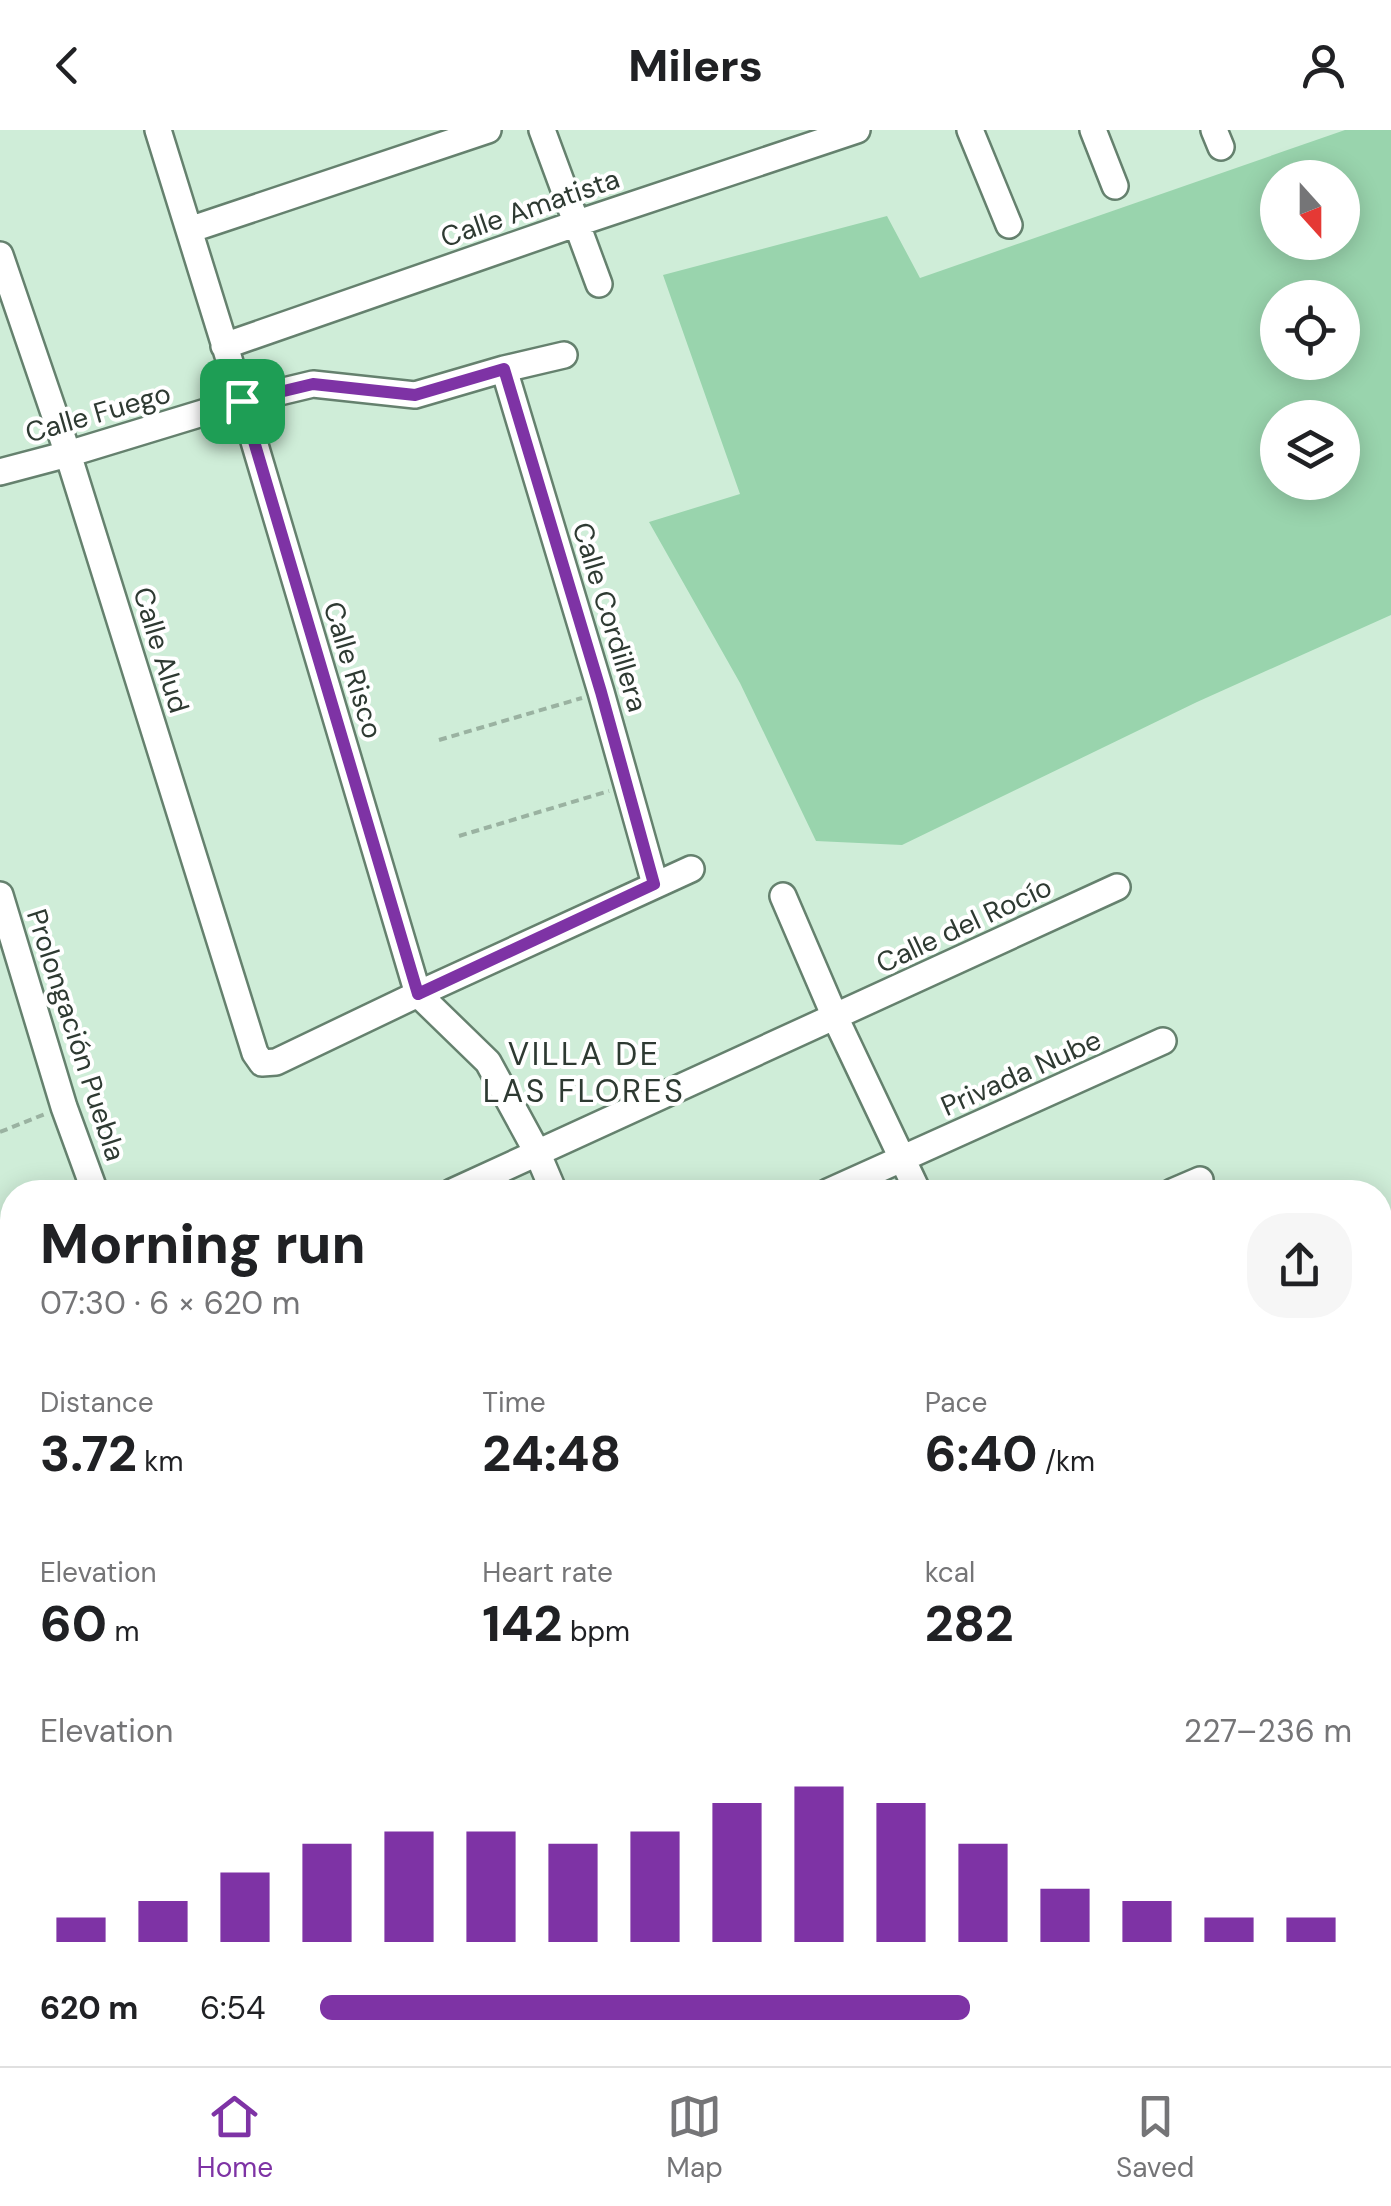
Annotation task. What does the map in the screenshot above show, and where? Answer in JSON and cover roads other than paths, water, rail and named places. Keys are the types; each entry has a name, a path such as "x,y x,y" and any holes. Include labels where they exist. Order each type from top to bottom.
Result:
{"street":[{"name":"Calle Risco","path":"158,130 418,994 488,1062 549,1180"},
{"path":"189,230 488,130"},
{"path":"542,130 599,284"},
{"name":"Calle Amatista","path":"224,346 857,130"},
{"path":"970,130 1009,226"},
{"path":"1093,130 1115,186"},
{"name":"Calle Alud","path":"0,255 68,454 254,1053 262,1063 276,1062 418,994"},
{"name":"Calle Fuego","path":"0,472 313,384 415,395 564,355"},
{"name":"Calle Cordillera","path":"504,369 654,884"},
{"path":"418,994 691,869"},
{"name":"Calle del Rocío","path":"478,1180 1117,887"},
{"name":"Prolongación Puebla","path":"0,896 64,1108 91,1180"},
{"path":"783,896 912,1180"},
{"name":"Privada Nube","path":"855,1180 1163,1041"}],"district":[{"name":"VILLA DE LAS FLORES","path":"584,1072"}]}
